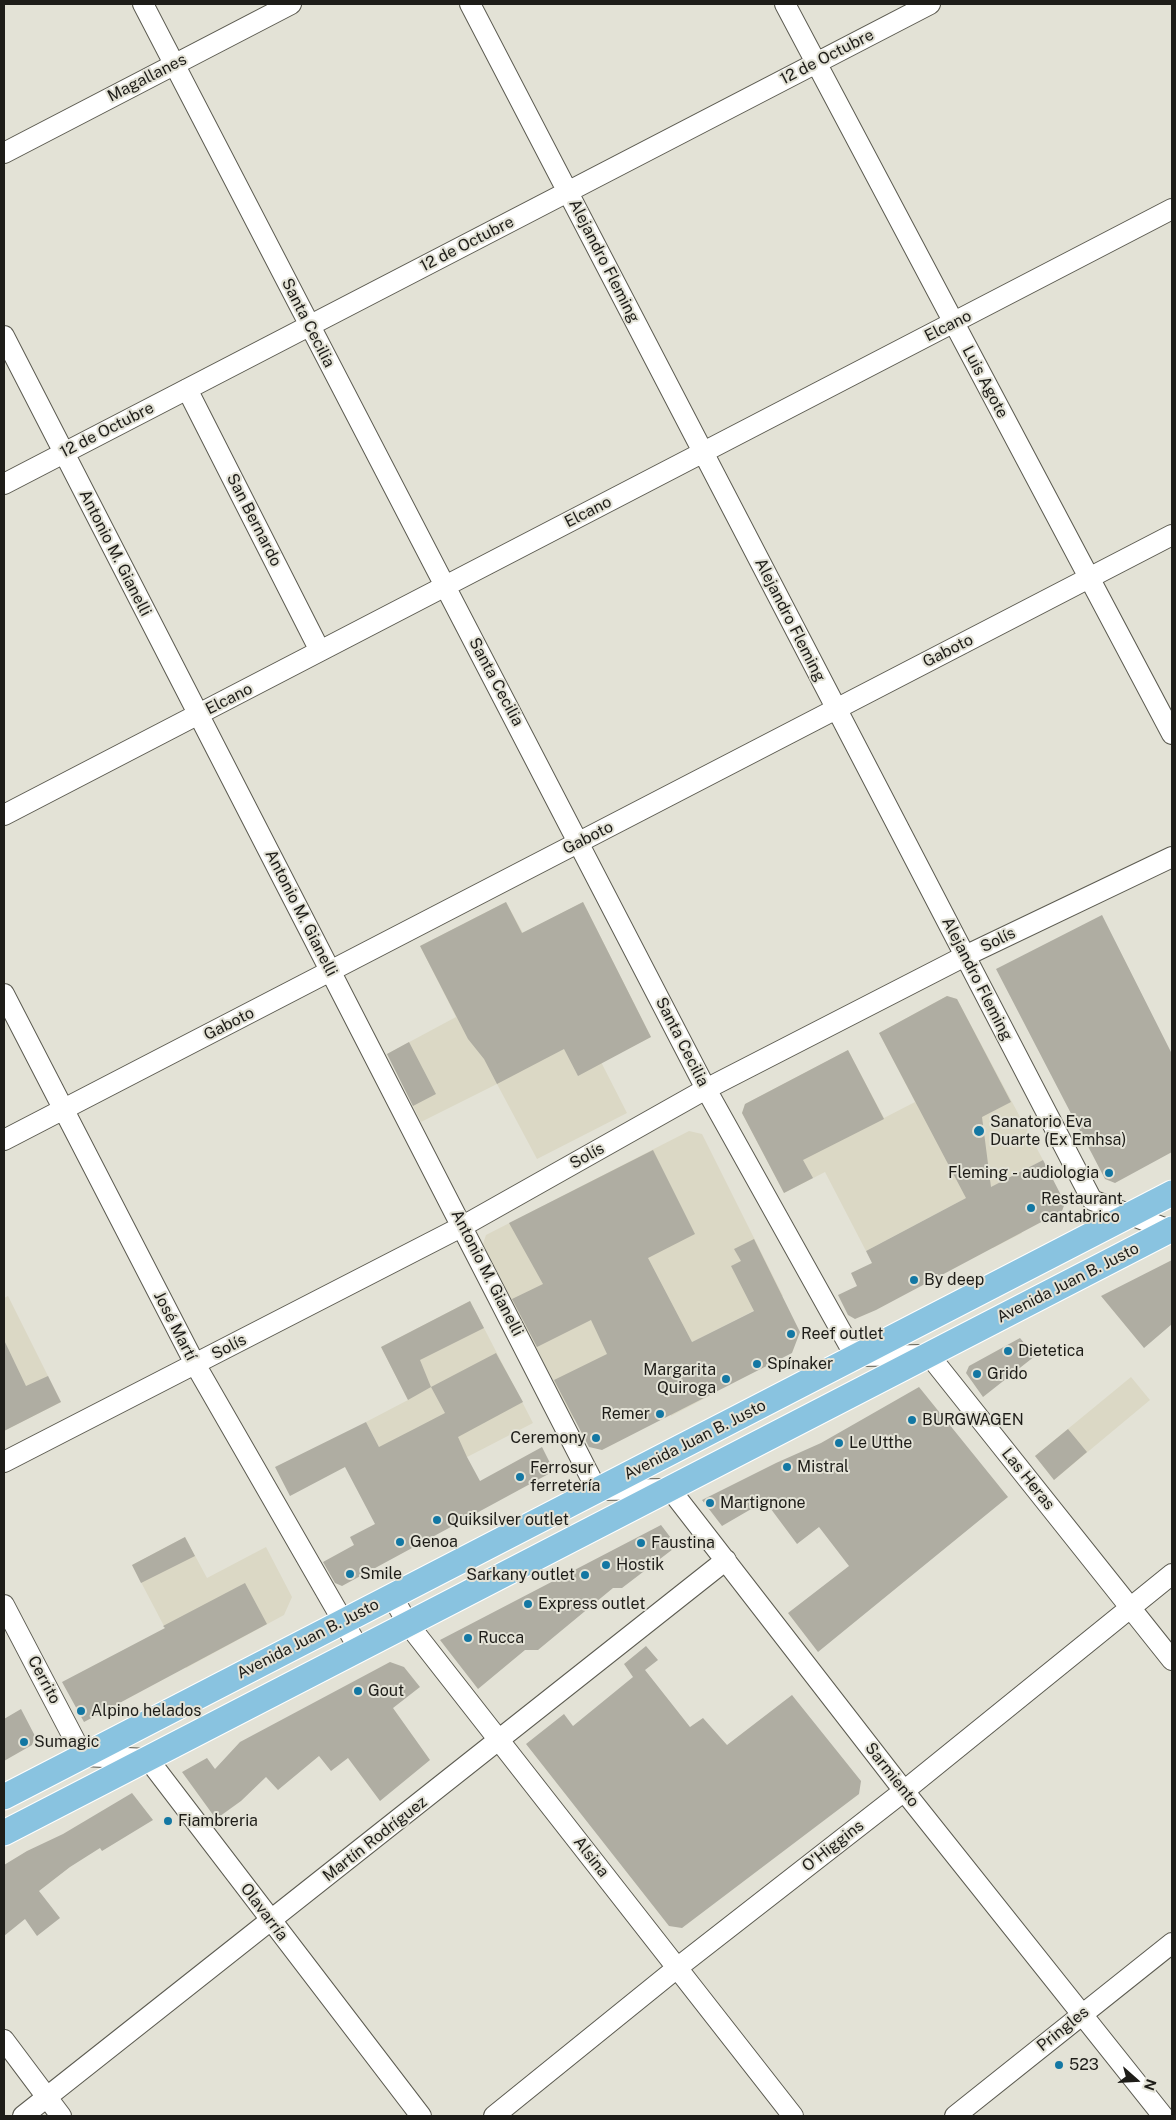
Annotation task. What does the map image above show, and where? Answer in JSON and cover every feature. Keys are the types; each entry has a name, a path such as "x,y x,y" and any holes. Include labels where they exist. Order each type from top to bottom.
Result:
{"main road":[{"name":"Avenida Juan B. Justo","path":"4,1797 1172,1193"},
{"name":"Avenida Juan B. Justo","path":"4,1833 1172,1230"}],"street":[{"name":"Santa Cecilia","path":"143,4 706,1089 855,1356"},
{"name":"Magallanes","path":"4,153 291,4"},
{"name":"Alejandro Fleming","path":"470,4 1092,1200 1172,1230"},
{"name":"Luis Agote","path":"784,4 1172,734"},
{"name":"12 de Octubre","path":"4,484 930,4"},
{"name":"Elcano","path":"4,815 1172,209"},
{"name":"Antonio M. Gianelli","path":"4,336 597,1490"},
{"name":"San Bernardo","path":"187,389 320,651"},
{"name":"Gaboto","path":"4,1140 1172,535"},
{"name":"Solís","path":"4,1462 463,1226 706,1089 965,956 1172,857"},
{"name":"José Martí","path":"4,994 194,1364 359,1650"},
{"path":"855,1356 929,1355"},
{"name":"Las Heras","path":"929,1355 1172,1660"},
{"path":"597,1490 670,1489"},
{"name":"Sarmiento","path":"670,1489 904,1791 1163,2116"},
{"name":"Martín Rodríguez","path":"23,2116 726,1560"},
{"name":"O'Higgins","path":"494,2116 677,1968 904,1791 1172,1574"},
{"name":"Alsina","path":"392,1596 408,1624 793,2116"},
{"name":"Cerrito","path":"4,1605 83,1756"},
{"path":"83,1756 148,1759"},
{"name":"Olavarría","path":"148,1759 421,2116"},
{"name":"Pringles","path":"955,2116 1172,1943"},
{"path":"4,2040 61,2116"}],"shaded area":[{"path":"506,902 523,933 583,902 651,1037 601,1062 627,1113 537,1159 497,1084 421,1122 387,1054 456,1017 420,946"},
{"path":"947,996 957,999 1043,1160 997,1185 1022,1233 993,1248 966,1198 866,1251 825,1172 784,1193 742,1113 745,1104 848,1050 884,1118 915,1102 879,1033"},
{"path":"689,1131 702,1134 783,1296 692,1342 717,1392 671,1416 651,1378 573,1419 483,1244 486,1235"},
{"path":"8,1296 61,1402 4,1431 4,1298"},
{"path":"470,1301 533,1423 440,1471 379,1447 366,1422 408,1400 381,1347"},
{"path":"1131,1377 1150,1400 1054,1480 1035,1456"},
{"path":"185,1537 207,1578 266,1547 292,1597 284,1615 186,1668 132,1565"}],"building":[{"path":"506,902 522,933 583,902 651,1037 578,1076 564,1049 497,1084 484,1059 468,1039 420,946"},
{"path":"1102,915 1172,1054 1172,1152 1115,1183 1105,1179 996,969"},
{"path":"947,996 957,999 1011,1102 982,1117 991,1187 1043,1160 1065,1203 1062,1211 876,1310 855,1319 848,1315 838,1295 857,1286 851,1273 872,1263 866,1251 966,1198 879,1033"},
{"path":"409,1042 436,1094 413,1106 387,1054"},
{"path":"848,1050 884,1119 803,1160 813,1178 784,1193 742,1113 745,1104"},
{"path":"653,1150 695,1234 648,1258 692,1342 754,1311 731,1266 741,1261 734,1249 754,1239 800,1332 792,1353 602,1450 589,1447 554,1380 607,1354 591,1320 537,1347 512,1299 543,1284 509,1223"},
{"path":"1172,1260 1172,1324 1144,1348 1101,1296"},
{"path":"470,1301 484,1328 420,1360 431,1387 408,1400 381,1347"},
{"path":"1020,1338 1035,1356 983,1397 966,1373 969,1366"},
{"path":"4,1340 26,1386 48,1376 61,1402 4,1431"},
{"path":"496,1353 523,1402 458,1437 467,1457 480,1481 542,1447 554,1471 342,1586 335,1583 323,1562 354,1545 350,1537 375,1524 345,1467 290,1496 275,1467 366,1422 379,1447 418,1427 445,1413 431,1387"},
{"path":"919,1387 1008,1497 818,1652 788,1613 849,1566 819,1527 797,1544 765,1501 722,1526 702,1500 821,1443"},
{"path":"1068,1429 1087,1452 1054,1480 1035,1456"},
{"path":"661,1525 677,1546 622,1588 613,1588 538,1650 525,1650 478,1689 440,1640"},
{"path":"185,1537 195,1556 141,1583 132,1565"},
{"path":"245,1583 267,1624 84,1722 62,1682 165,1628 163,1626"},
{"path":"646,1646 658,1660 645,1670 690,1727 703,1718 727,1745 792,1695 861,1781 859,1794 682,1928 669,1926 526,1744 564,1714 573,1726 633,1677 624,1664"},
{"path":"390,1662 404,1667 420,1687 393,1708 430,1760 380,1801 348,1758 331,1771 319,1756 278,1790 266,1777 241,1801 216,1819 182,1772 207,1758 215,1769 240,1742"},
{"path":"21,1709 35,1736 32,1745 4,1761 4,1719"},
{"path":"132,1793 153,1820 102,1851 100,1848 70,1867 39,1891 60,1918 37,1936 25,1919 4,1936 4,1865 27,1851 63,1834"}],"place":[{"name":"Sanatorio Eva Duarte (Ex Emhsa)","path":"979,1131"},
{"name":"Fleming - audiologia","path":"1109,1173"},
{"name":"Restaurant cantabrico","path":"1031,1208"},
{"name":"By deep","path":"914,1280"},
{"name":"Reef outlet","path":"791,1334"},
{"name":"Dietetica","path":"1008,1351"},
{"name":"Spínaker","path":"757,1364"},
{"name":"Grido","path":"977,1374"},
{"name":"Margarita Quiroga","path":"726,1379"},
{"name":"Remer","path":"660,1414"},
{"name":"BURGWAGEN","path":"912,1420"},
{"name":"Ceremony","path":"596,1438"},
{"name":"Le Utthe","path":"839,1443"},
{"name":"Mistral","path":"787,1467"},
{"name":"Ferrosur ferretería","path":"520,1477"},
{"name":"Martignone","path":"710,1503"},
{"name":"Quiksilver outlet","path":"437,1520"},
{"name":"Genoa","path":"400,1542"},
{"name":"Faustina","path":"641,1543"},
{"name":"Hostik","path":"606,1565"},
{"name":"Smile","path":"350,1574"},
{"name":"Sarkany outlet","path":"585,1575"},
{"name":"Express outlet","path":"528,1604"},
{"name":"Rucca","path":"468,1638"},
{"name":"Gout","path":"358,1691"},
{"name":"Alpino helados","path":"81,1711"},
{"name":"Sumagic","path":"24,1742"},
{"name":"Fiambreria","path":"168,1821"},
{"name":"523","path":"1059,2065"}]}
